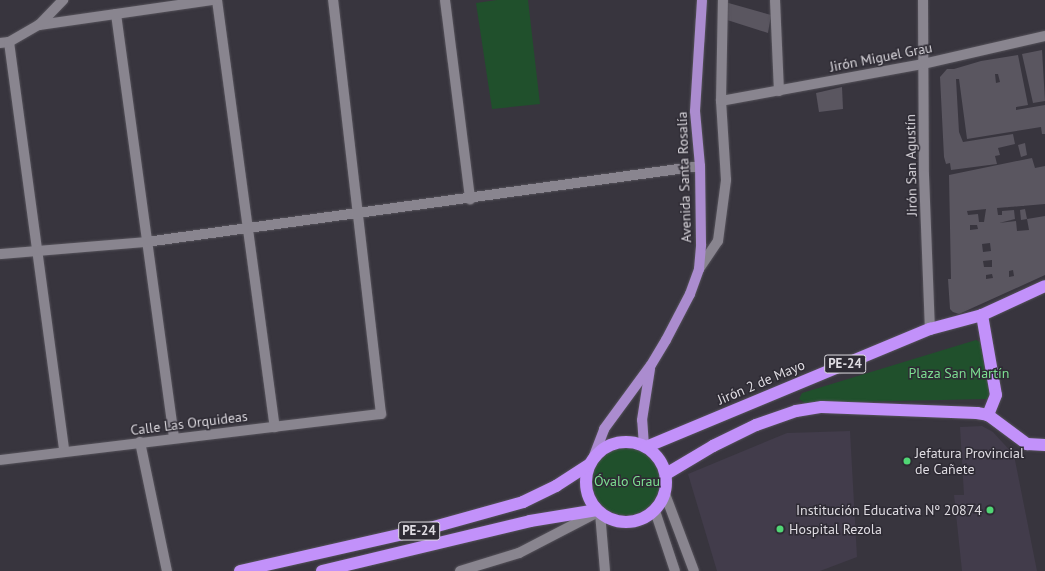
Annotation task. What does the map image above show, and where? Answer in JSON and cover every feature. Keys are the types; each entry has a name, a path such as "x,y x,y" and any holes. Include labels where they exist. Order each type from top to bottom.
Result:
{"highway":[{"name":"Jirón 2 de Mayo","path":"645,446 930,329 982,315 1045,286"},
{"path":"982,315 996,395 988,415"},
{"path":"666,474 713,446 796,411 822,407 988,415 1027,444 1045,445"},
{"path":"625,442 645,446 662,463 666,474 665,494 655,511 645,518 622,522 599,511 588,495 586,485 591,462 604,448 614,444 625,442"},
{"name":"PE-24","path":"240,571 430,528 523,502 556,486 591,462"},
{"name":"PE-24","path":"322,571 530,521 599,511"}],"main road":[{"name":"Avenida Santa Rosalía","path":"591,462 604,429 651,365 690,294 699,269 701,244 700,166 695,111 702,0"},
{"name":"Avenida Santa Rosalía","path":"645,446 642,420 651,365"}],"street":[{"path":"39,26 63,0"},
{"path":"64,451 38,249 5,42 39,26 212,0"},
{"path":"217,0 275,427"},
{"path":"333,0 358,213"},
{"path":"445,0 470,199"},
{"path":"699,269 718,241 726,180 721,101 723,0"},
{"path":"775,0 779,91"},
{"name":"Jirón San Agustín","path":"922,0 930,329"},
{"path":"116,14 174,438"},
{"name":"Jirón Miguel Grau","path":"721,101 923,64 1045,36"},
{"path":"0,254 38,249 146,242 470,199 700,166"},
{"name":"Calle Las Orquideas","path":"0,460 64,451 381,414 358,213"},
{"path":"140,442 167,571"},
{"path":"665,494 694,571"},
{"path":"460,571 518,553 599,511 605,571"},
{"path":"655,511 675,571"}],"shaded area":[{"name":"Institución Educativa Nº 20874","path":"982,426 993,432 1014,455 1037,571 962,571 954,495 964,495 960,427"},
{"name":"Hospital Rezola","path":"850,431 857,557 820,571 717,571 688,474 787,433"}],"green space":[{"path":"497,0 528,0 540,104 492,109 476,3"},
{"name":"Plaza San Martín","path":"976,340 980,342 990,394 987,399 805,403 799,399 802,393"},
{"name":"Óvalo Grau","path":"627,446 640,449 652,456 659,468 662,481 659,494 652,506 640,513 627,516 614,513 602,506 595,494 592,481 595,468 602,456 614,449"}],"building":[{"path":"725,2 771,15 768,33 724,19"},
{"path":"1042,50 1045,101 1033,103 1022,54"},
{"path":"1018,55 1028,105 1016,107 1016,110 1045,105 1045,134 1042,134 1041,127 967,139 959,79 956,79 959,132 963,142 1013,134 1015,144 998,148 1000,155 995,156 997,164 951,170 950,163 946,164 944,157 940,77 947,69 954,69 981,61","holes":["995,74 998,74 1000,82 996,83"]},
{"path":"842,87 843,109 819,112 816,93"},
{"path":"1025,143 1027,155 1021,157 1018,145"},
{"path":"1032,158 1035,168 1045,166 1045,204 997,208 998,215 1002,215 1002,211 1014,210 1015,219 999,223 1016,221 1017,231 1029,230 1027,219 1045,216 1045,275 959,314 950,309 948,279 951,279 949,175","holes":["986,209 984,222 979,222 978,214 968,215 967,211","970,225 977,225 978,229 970,230","990,243 991,251 983,252 982,244","992,260 992,267 984,267 983,261","1013,270 1014,276 1009,277 1009,271","992,274 993,278 986,279 986,275"]},
{"path":"1025,209 1027,219 1021,220 1020,210"}],"place":[{"name":"Jefatura Provincial de Cañete","path":"907,461"},
{"name":"Institución Educativa Nº 20874","path":"990,510"},
{"name":"Hospital Rezola","path":"780,529"}]}
